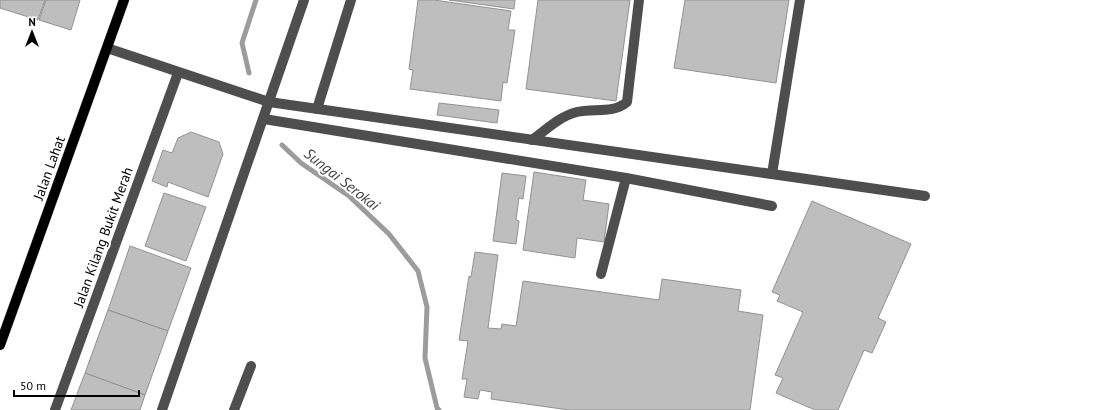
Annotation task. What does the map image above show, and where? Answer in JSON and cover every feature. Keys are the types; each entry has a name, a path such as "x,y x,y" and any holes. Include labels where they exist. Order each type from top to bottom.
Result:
{"main road":[{"name":"Jalan Lahat","path":"0,345 124,0"}],"street":[{"path":"162,410 304,0"},
{"path":"317,109 351,0"},
{"path":"532,140 562,118 577,112 620,108 627,102 639,0"},
{"path":"772,174 800,0"},
{"path":"107,48 178,73 269,102 925,196"},
{"name":"Jalan Kilang Bukit Merah","path":"55,410 178,73"},
{"path":"264,119 626,178 772,206"},
{"path":"600,274 626,178"},
{"path":"234,410 251,366"}],"building":[{"path":"0,0 45,0 38,20 0,8"},
{"path":"46,0 80,0 71,30 39,20"},
{"path":"418,0 434,0 511,11 508,30 515,30 507,83 503,82 501,101 410,89 413,70 409,69"},
{"path":"449,0 515,0 514,9"},
{"path":"538,0 630,0 616,101 526,89"},
{"path":"685,0 789,0 776,83 674,68"},
{"path":"439,103 499,110 497,123 437,115"},
{"path":"191,132 219,142 223,154 208,197 168,182 167,187 152,181 163,150 172,153 178,138"},
{"path":"534,172 586,180 583,200 609,204 604,242 577,238 575,258 523,250"},
{"path":"502,173 526,176 523,199 519,198 516,220 519,221 516,244 493,241"},
{"path":"164,193 206,207 186,261 145,246"},
{"path":"812,201 911,244 878,318 886,322 872,353 864,350 838,410 815,410 776,393 783,378 775,375 803,312 777,301 780,295 772,292"},
{"path":"130,246 191,268 168,331 108,310"},
{"path":"475,252 498,255 488,328 501,329 502,324 516,326 523,281 659,300 662,279 741,290 738,311 763,315 750,410 569,410 491,399 492,392 480,390 478,399 464,397 467,379 462,379 468,341 459,340 469,276 471,277"},
{"path":"108,310 168,331 145,395 85,373"},
{"path":"85,373 145,395 140,410 71,410"}],"waterway":[{"name":"Sungai Serokai","path":"249,73 242,43 256,0"},
{"name":"Sungai Serokai","path":"282,145 301,163 349,196 389,234 418,271 427,307 425,358 437,408 439,410"}]}
